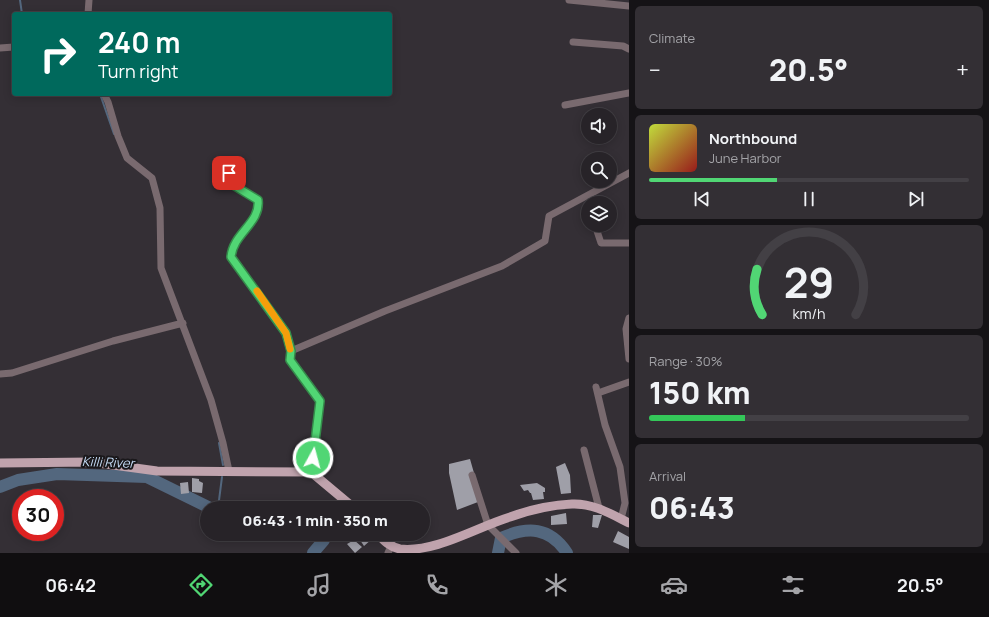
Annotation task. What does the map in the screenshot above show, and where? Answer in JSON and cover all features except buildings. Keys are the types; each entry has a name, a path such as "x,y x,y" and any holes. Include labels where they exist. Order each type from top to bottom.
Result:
{"main road":[{"path":"0,463 91,462 157,471 311,472 346,501"},
{"path":"389,549 418,549 449,540 510,517 552,506 573,504 599,508 625,521"}],"street":[{"path":"88,12 89,0"},
{"path":"569,0 629,6"},
{"path":"573,42 623,46 629,49"},
{"path":"0,48 12,47"},
{"path":"565,105 629,93"},
{"path":"105,96 127,158 152,178 160,208 161,268 211,400 229,471"},
{"path":"229,164 230,183 258,200 259,208 250,225 232,247 231,257 286,333 291,351 290,360 320,401 311,472"},
{"path":"593,196 629,173"},
{"path":"291,351 385,311 502,266 545,241 549,216 581,203"},
{"path":"597,232 601,243 629,243"},
{"path":"629,318 626,329 629,359"},
{"path":"0,374 12,373 113,341 183,323"},
{"path":"625,521 625,504 616,455 605,425 597,390 629,382"},
{"path":"584,450 599,508"},
{"path":"472,475 488,525 516,553"}],"waterway":[{"path":"20,0 22,12"},
{"path":"101,96 114,134"},
{"path":"219,443 223,465"},
{"name":"Killi River","path":"0,487 18,480 57,474 147,477 200,503"},
{"path":"219,501 222,477"},
{"name":"Killi River","path":"498,553 501,538 511,534 529,531 538,531 553,538 567,553"},
{"name":"Killi River","path":"313,553 323,541"}],"slow traffic":[{"path":"257,291 286,333 290,349"}],"route":[{"path":"229,173 230,183 241,188 258,200 259,208 250,225 239,236 232,247 231,257 286,333 291,351 290,360 320,401 313,458"}]}
